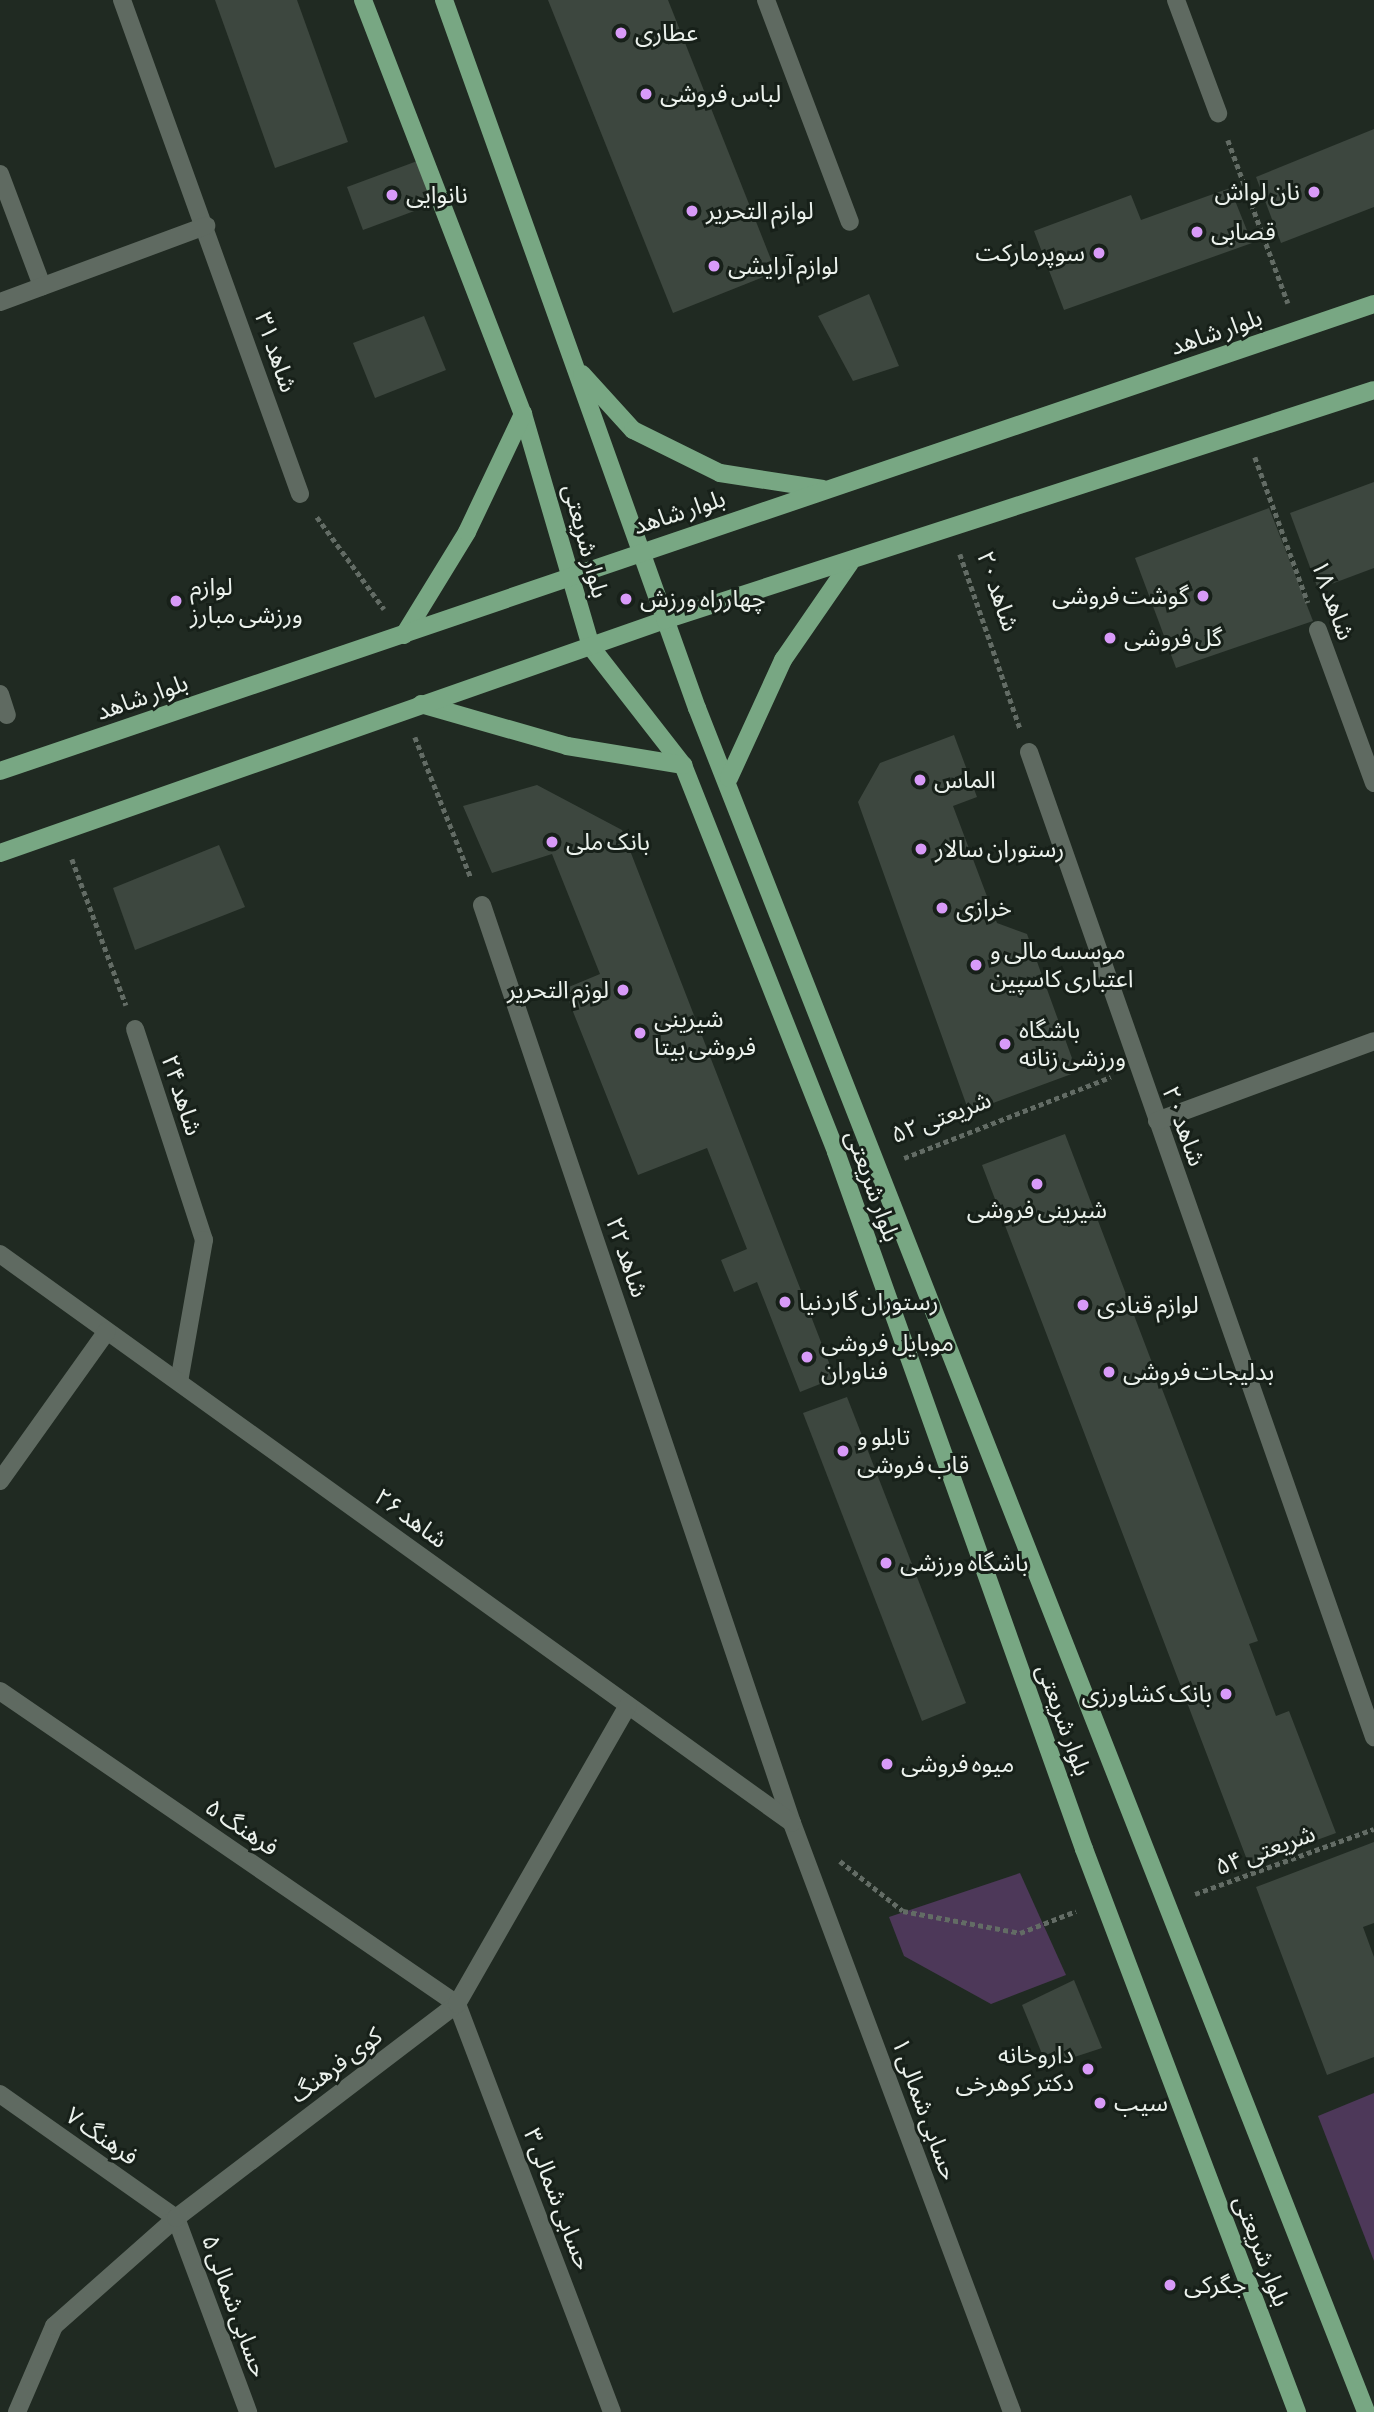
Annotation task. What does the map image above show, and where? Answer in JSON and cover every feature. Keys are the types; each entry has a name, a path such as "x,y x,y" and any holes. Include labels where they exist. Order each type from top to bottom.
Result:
{"main road":[{"name":"بلوار شریعتی","path":"363,0 523,414 567,574 591,646 683,765 836,1153 1103,1900 1297,2412"},
{"name":"بلوار شریعتی","path":"444,0 666,620 1366,2412"},
{"name":"بلوار شاهد","path":"0,771 404,635 567,574 1374,304"},
{"path":"577,368 633,430 720,473 827,489"},
{"path":"0,853 666,620 850,563 1374,390"},
{"path":"404,635 467,532 523,414"},
{"path":"729,778 783,660 850,563"},
{"path":"413,707 568,746 683,765"}],"street":[{"name":"شاهد ۳۱","path":"122,0 206,226 300,494"},
{"path":"766,0 850,222"},
{"path":"1176,0 1218,113"},
{"path":"0,174 42,286"},
{"path":"0,302 206,226"},
{"name":"شاهد ۱۸","path":"1318,630 1374,783"},
{"path":"0,694 7,715"},
{"name":"شاهد ۲۰","path":"1029,752 1137,1067 1374,1737"},
{"name":"شاهد ۲۲","path":"482,905 792,1823"},
{"name":"شاهد ۲۴","path":"135,1028 204,1240 179,1382"},
{"path":"1157,1121 1374,1041"},
{"name":"شاهد ۲۶","path":"0,1254 792,1823"},
{"path":"0,1481 107,1331"},
{"name":"فرهنگ ۵","path":"0,1690 457,2004"},
{"name":"کوی فرهنگ","path":"17,2412 54,2326 176,2218 457,2004 628,1705"},
{"name":"حسابی شمالی ۱","path":"792,1823 1012,2412"},
{"name":"حسابی شمالی ۳","path":"457,2004 612,2412"},
{"name":"فرهنگ ۷","path":"0,2094 176,2218"},
{"name":"حسابی شمالی ۵","path":"176,2218 248,2412"}],"path":[{"path":"1218,113 1298,330"},
{"name":"شاهد ۱۸","path":"1246,433 1318,630"},
{"path":"300,494 404,635"},
{"name":"شاهد ۲۰","path":"951,530 1029,752"},
{"path":"413,707 482,905"},
{"path":"61,831 135,1028"},
{"name":"شریعتی ۵۲","path":"881,1167 1137,1067"},
{"name":"شریعتی ۵۴","path":"1168,1904 1374,1829"},
{"path":"833,1855 903,1911 1020,1933 1103,1900"}],"shaded area":[{"path":"1020,1873 1066,1975 991,2004 904,1956 889,1917"},
{"path":"1374,2093 1374,2261 1318,2116"}],"building":[{"path":"215,0 297,0 348,142 275,168"},
{"path":"548,0 668,0 776,272 673,313"},
{"name":"نان لواش","path":"1374,129 1374,207 1281,243 1256,177"},
{"name":"نانوایی","path":"420,160 436,203 363,230 347,187"},
{"name":"سوپرمارکت","path":"1230,188 1252,243 1064,310 1034,231 1131,195 1141,220"},
{"path":"869,294 899,366 853,381 818,316"},
{"path":"424,316 446,370 375,398 353,343"},
{"path":"1374,482 1374,568 1318,589 1290,513"},
{"name":"گوشت فروشی","path":"1269,508 1313,621 1176,668 1135,558"},
{"path":"954,735 977,797 953,806 997,923 1027,934 1077,1072 969,1112 858,802 880,763"},
{"path":"537,785 622,830 835,1378 800,1392 757,1282 734,1292 721,1260 747,1249 707,1148 638,1175 564,989 600,974 552,854 492,873 463,806"},
{"path":"219,845 245,907 135,950 113,888"},
{"path":"1065,1134 1258,1641 1249,1644 1276,1716 1289,1711 1336,1833 1249,1865 982,1165"},
{"path":"847,1397 966,1703 922,1721 803,1413"},
{"path":"1374,1842 1374,1923 1363,1927 1374,1957 1374,2057 1327,2075 1256,1887"},
{"path":"1074,1980 1102,2048 1047,2066 1022,2005"}],"place":[{"name":"عطاری","path":"621,33"},
{"name":"لباس فروشی","path":"646,94"},
{"name":"نان لواش","path":"1314,192"},
{"name":"نانوایی","path":"392,195"},
{"name":"لوازم التحریر","path":"692,211"},
{"name":"قصابی","path":"1197,232"},
{"name":"سوپرمارکت","path":"1099,253"},
{"name":"لوازم آرایشی","path":"714,266"},
{"name":"گوشت فروشی","path":"1203,596"},
{"name":"چهارراه ورزش","path":"626,599"},
{"name":"لوازم ورزشی مبارز","path":"176,601"},
{"name":"گل فروشی","path":"1110,638"},
{"name":"الماس","path":"920,780"},
{"name":"بانک ملی","path":"552,842"},
{"name":"رستوران سالار","path":"921,849"},
{"name":"خرازی","path":"942,908"},
{"name":"موسسه مالی و اعتباری کاسپین","path":"976,965"},
{"name":"لوزم التحریر","path":"623,990"},
{"name":"شیرینی فروشی بیتا","path":"640,1033"},
{"name":"باشگاه ورزشی زنانه","path":"1005,1044"},
{"name":"شیرینی فروشی","path":"1037,1184"},
{"name":"رستوران گاردنیا","path":"785,1302"},
{"name":"لوازم قنادی","path":"1083,1305"},
{"name":"موبایل فروشی فناوران","path":"807,1357"},
{"name":"بدلیجات فروشی","path":"1109,1372"},
{"name":"تابلو و قاب فروشی","path":"843,1451"},
{"name":"باشگاه ورزشی","path":"886,1563"},
{"name":"بانک کشاورزی","path":"1226,1694"},
{"name":"میوه فروشی","path":"887,1764"},
{"name":"داروخانه دکتر کوهرخی","path":"1088,2069"},
{"name":"سیب","path":"1100,2103"},
{"name":"جگرکی","path":"1170,2285"}]}
